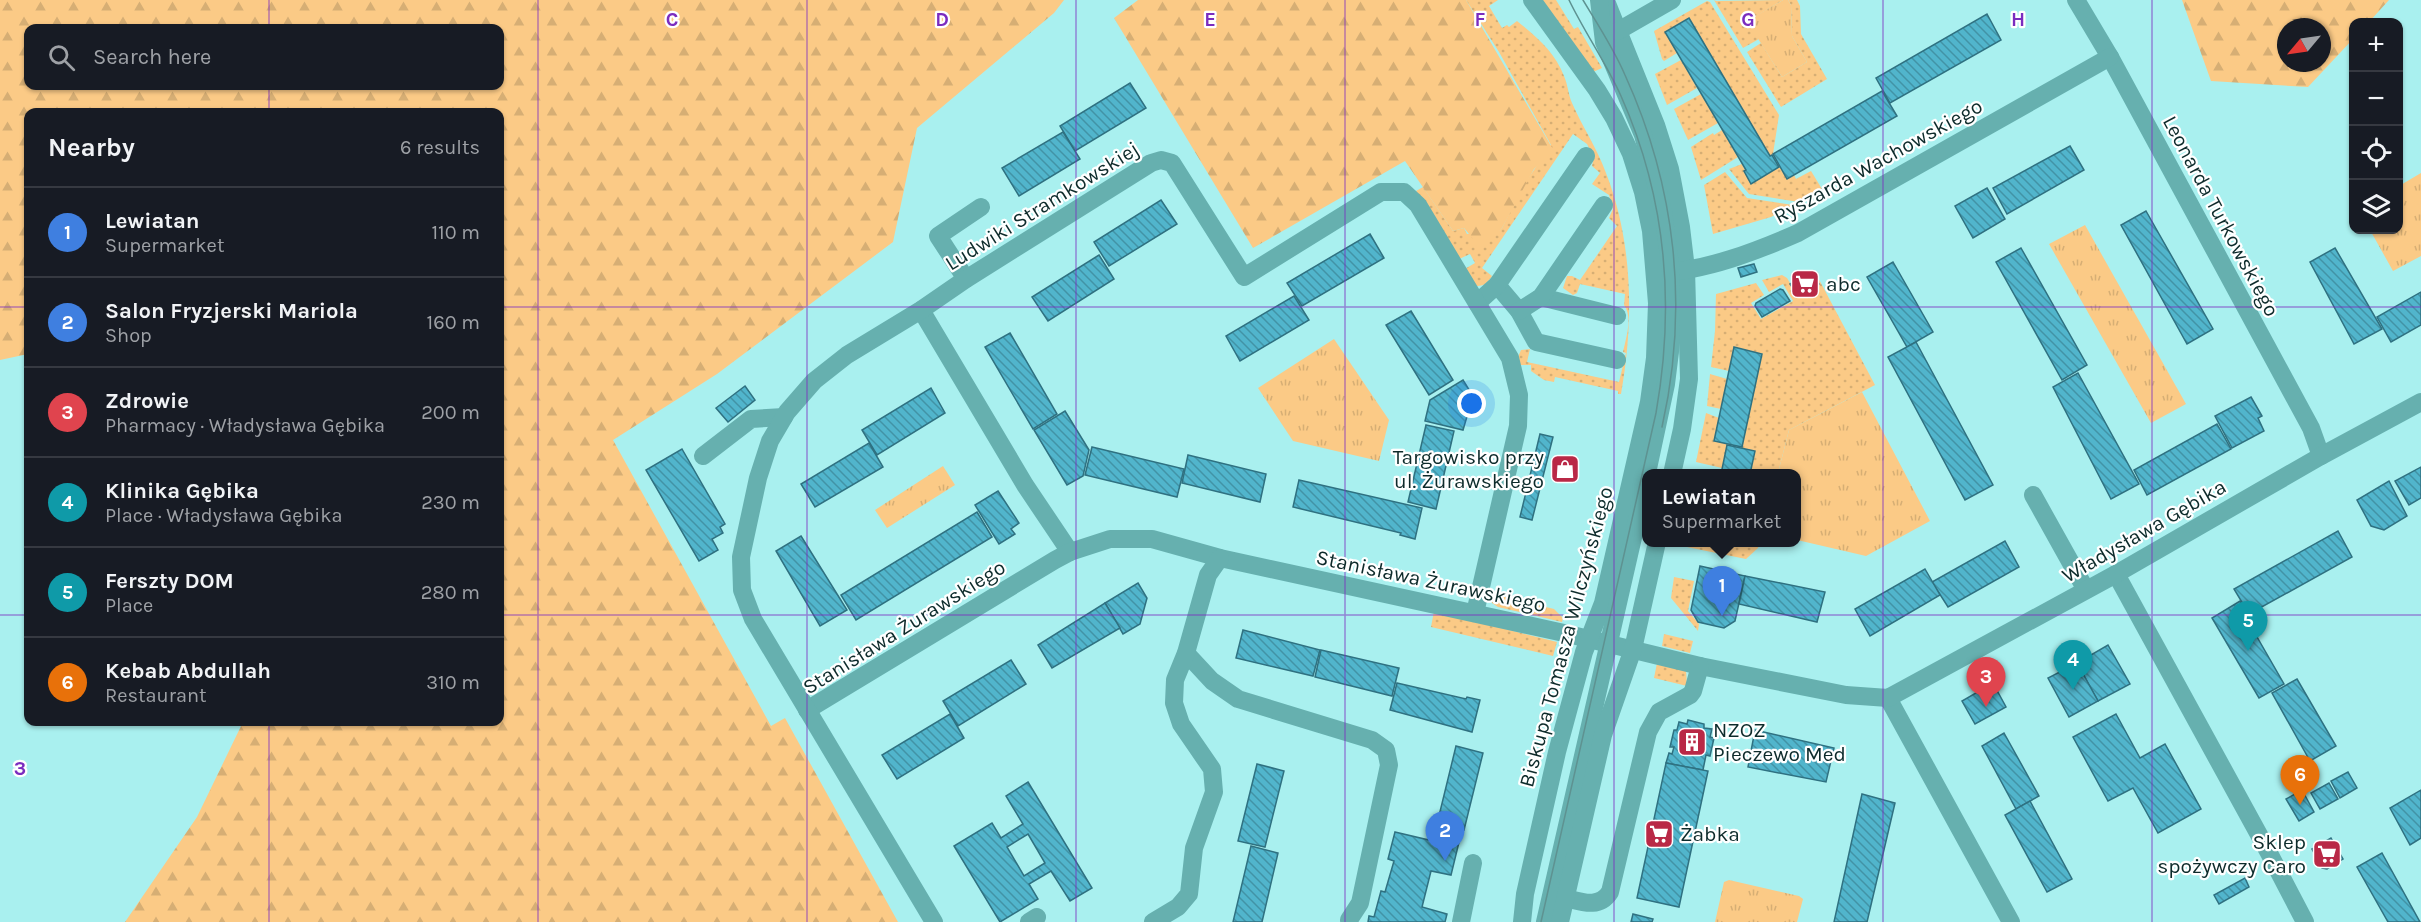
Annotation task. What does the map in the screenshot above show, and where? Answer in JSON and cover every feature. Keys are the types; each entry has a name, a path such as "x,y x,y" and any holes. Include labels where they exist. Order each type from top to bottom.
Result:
{"street":[{"name":"Biskupa Tomasza Wilczyńskiego","path":"1532,0 1591,80 1614,118 1631,154 1651,231 1671,271 1689,379 1673,469"},
{"path":"1599,0 1606,48 1637,118 1655,173 1671,271 1670,342 1666,384 1647,469"},
{"name":"Biskupa Tomasza Wilczyńskiego","path":"1522,922 1557,752 1588,639 1602,603 1648,402 1671,271 1682,227 1670,169 1656,125 1606,0"},
{"path":"1618,31 1672,0"},
{"name":"Leonarda Turkowskiego","path":"2076,0 2110,57 2311,428 2322,456"},
{"name":"Ryszarda Wachowskiego","path":"1671,271 1759,250 1798,233 2110,57"},
{"path":"1614,118 1655,173"},
{"path":"1477,303 1497,285 1586,156"},
{"name":"Ludwiki Stramkowskiej","path":"807,710 753,619 742,590 741,557 758,478 770,441 784,417 814,381 847,355 1151,163 1161,160 1172,163 1244,276 1381,192 1404,192 1418,206 1510,358 1519,395 1518,426 1475,613"},
{"path":"1518,311 1541,297 1604,205"},
{"path":"966,279 938,236 981,207"},
{"path":"1497,285 1518,311 1536,342 1617,360"},
{"path":"1541,297 1617,316"},
{"path":"921,310 1025,485 1070,552"},
{"name":"Władysława Gębika","path":"1888,698 2116,574 2421,402"},
{"path":"703,456 751,419 784,417"},
{"path":"1545,922 1642,493"},
{"path":"2033,495 2086,590"},
{"name":"Stanisława Żurawskiego","path":"934,922 807,710 1070,552 1110,539 1152,539 1220,558 1633,649"},
{"path":"1560,922 1603,735 1633,649 1656,547"},
{"path":"1153,922 1178,907 1189,894 1194,848 1214,792 1212,770 1181,724 1174,703 1176,680 1208,575 1220,558"},
{"path":"2116,574 2305,922"},
{"path":"1633,649 1700,666 1846,695 1888,698 2011,922"},
{"path":"1186,653 1212,681 1238,699 1372,740 1386,750 1389,765 1360,903 1349,920"},
{"path":"1565,898 1594,903 1604,900 1610,892 1652,721 1659,712 1690,695 1700,666"},
{"path":"1461,922 1473,863"}],"green space":[{"path":"0,0 1064,0 1054,13 917,128 893,242 717,374 613,440 771,726 785,718 898,922 125,922 197,817 241,726 504,726 504,108 24,108 24,355 0,360"},
{"path":"1138,0 1466,0 1554,151 1534,169 1502,228 1483,246 1478,245 1464,228 1453,231 1405,161 1253,248 1114,18"},
{"path":"1466,0 1498,0 1489,6 1502,28 1507,25 1509,27 1517,21 1550,52 1560,67 1572,103 1602,164 1615,199 1626,254 1629,310 1628,338 1621,394 1618,394 1618,391 1555,377 1554,382 1544,380 1531,371 1531,365 1520,365 1518,357 1521,350 1530,349 1527,362 1619,382 1626,353 1623,352 1628,321 1624,305 1625,294 1580,284 1577,293 1573,295 1563,288 1567,276 1580,280 1617,226 1609,218 1613,209 1609,195 1592,184 1600,173 1592,166 1594,157 1587,144 1573,134 1482,268 1492,276 1482,285 1477,286 1463,270 1475,263 1470,254 1457,260 1416,191 1423,187 1453,231 1464,228 1467,234 1494,234 1502,228 1523,186 1551,145 1499,52"},
{"path":"1541,0 1556,0 1574,29 1578,27 1602,68 1593,72"},
{"path":"1714,0 1783,0 1748,21 1759,39 1743,48"},
{"path":"1783,0 1788,0 1791,5 1792,36 1807,62 1782,77 1747,21"},
{"path":"1788,0 1797,0 1800,6 1801,34 1827,79 1781,107 1747,52 1761,43 1782,77 1807,62 1792,36 1791,5"},
{"path":"2182,0 2389,0 2373,18 2349,18 2349,43 2331,62 2331,18 2277,18 2277,72 2322,72 2308,87 2211,81"},
{"path":"1707,1 1710,2 1779,115 1773,154 1770,156 1689,18 1665,32 1677,53 1664,61 1662,59 1654,31"},
{"path":"1681,60 1697,88 1667,105 1655,74"},
{"path":"1701,94 1718,123 1688,140 1674,109"},
{"path":"1722,130 1738,157 1701,180 1691,147"},
{"path":"1742,164 1751,183 1780,167 1787,179 1794,175 1796,179 1811,171 1822,189 1799,202 1749,194 1729,169"},
{"path":"1725,172 1747,198 1793,205 1771,217 1713,234 1704,185"},
{"path":"2421,173 2421,256 2393,271 2372,234 2403,234 2403,184"},
{"path":"2085,225 2186,404 2151,423 2049,244"},
{"path":"1814,270 1875,385 1789,430 1779,469 1751,469 1755,452 1741,448 1762,354 1734,348 1729,371 1711,367 1716,294 1756,283 1764,295 1751,303 1761,319 1793,301 1783,284 1769,292 1762,280 1782,275 1787,278 1798,296 1819,284 1812,271"},
{"path":"1334,339 1389,420 1379,461 1293,441 1258,388"},
{"path":"1710,374 1727,379 1721,409 1707,406"},
{"path":"1862,392 1930,521 1866,556 1801,541 1801,469 1779,469 1789,430"},
{"path":"1706,413 1719,418 1714,441 1728,444 1722,468 1696,462"},
{"path":"943,466 955,485 887,528 875,510"},
{"path":"1687,547 1758,547 1746,559"},
{"path":"1674,577 1694,581 1688,611 1699,624 1698,631 1671,598"},
{"path":"1489,593 1554,609 1563,618 1562,622 1498,607 1492,603"},
{"path":"1434,611 1557,642 1553,656 1431,627"},
{"path":"1664,634 1693,641 1690,653 1662,646"},
{"path":"1657,663 1686,670 1687,686 1654,678"},
{"path":"1729,880 1799,896 1803,899 1797,922 1715,922 1724,882"}],"building":[{"path":"1987,14 2001,40 1890,103 1876,78"},
{"path":"1689,18 1770,156 1772,155 1779,167 1751,184 1744,171 1746,170 1665,32"},
{"path":"1130,83 1146,108 1075,151 1060,126"},
{"path":"1882,91 1897,116 1787,179 1773,154"},
{"path":"1063,132 1080,159 1019,196 1002,168"},
{"path":"2070,146 2084,170 2007,214 1993,188"},
{"path":"1987,188 2005,219 1973,238 1955,206"},
{"path":"1161,200 1177,224 1109,266 1094,242"},
{"path":"2146,211 2213,329 2187,344 2121,225"},
{"path":"1370,234 1384,258 1302,306 1287,283"},
{"path":"2021,248 2087,365 2062,380 1996,262"},
{"path":"2335,248 2382,329 2354,344 2310,262"},
{"path":"1099,255 1114,279 1048,321 1032,297"},
{"path":"1893,262 1933,332 1907,347 1867,277"},
{"path":"1754,264 1757,272 1741,277 1738,268"},
{"name":"abc","path":"1812,271 1819,284 1798,296 1790,284"},
{"path":"1780,289 1790,301 1762,317 1755,306 1756,303"},
{"path":"2421,292 2421,325 2391,342 2377,317"},
{"path":"1294,296 1309,320 1240,361 1226,336"},
{"path":"1411,311 1453,380 1429,395 1386,325"},
{"path":"1010,333 1057,414 1033,429 985,347"},
{"path":"1916,342 1993,485 1965,500 1888,357"},
{"path":"1734,347 1762,354 1742,447 1714,441"},
{"path":"2078,373 2139,484 2111,499 2053,387"},
{"path":"1463,380 1473,396 1463,430 1425,421 1430,400"},
{"path":"745,386 755,400 728,422 716,408"},
{"path":"931,388 945,413 877,455 862,430"},
{"path":"2251,397 2262,416 2258,418 2264,431 2232,448 2215,416"},
{"path":"1065,411 1089,450 1083,476 1067,485 1034,430"},
{"path":"2217,424 2231,449 2147,495 2134,470"},
{"path":"1426,425 1454,431 1436,509 1408,502"},
{"path":"1540,434 1553,437 1532,520 1520,517"},
{"path":"869,443 883,467 815,507 801,484"},
{"path":"1727,445 1755,451 1751,469 1722,469"},
{"path":"1092,447 1184,469 1177,497 1085,475"},
{"path":"682,449 725,524 720,527 723,533 712,539 718,550 699,561 646,470"},
{"path":"1188,455 1266,474 1260,502 1182,483"},
{"path":"2421,467 2421,498 2409,505 2395,481"},
{"path":"1299,480 1422,508 1415,539 1400,535 1401,533 1293,507"},
{"path":"2389,481 2407,516 2384,530 2371,526 2357,500"},
{"path":"998,491 1019,523 1011,529 1015,534 999,544 975,505"},
{"path":"977,512 992,537 856,620 841,595"},
{"path":"2338,531 2352,557 2249,614 2234,589"},
{"path":"801,536 847,610 820,626 776,551"},
{"path":"2005,541 2019,567 1948,607 1932,582"},
{"path":"1700,566 1745,576 1735,621 1724,628 1698,622 1691,610"},
{"path":"1925,569 1940,595 1870,636 1855,609"},
{"path":"1745,576 1825,592 1817,622 1739,604"},
{"path":"1138,583 1147,598 1140,624 1123,634 1105,603"},
{"path":"2240,601 2248,615 2245,616 2284,684 2259,698 2212,618"},
{"path":"1105,603 1120,628 1052,668 1038,645"},
{"path":"1243,630 1320,650 1313,676 1236,658"},
{"path":"2108,645 2130,684 2098,701 2077,663"},
{"path":"1321,650 1399,668 1392,696 1315,677"},
{"path":"1011,660 1026,684 958,726 943,701"},
{"path":"2077,663 2098,701 2069,717 2048,678"},
{"path":"2297,679 2336,746 2310,761 2272,693"},
{"path":"1397,683 1466,699 1467,697 1480,700 1472,732 1390,710"},
{"path":"1993,683 2006,707 1975,724 1962,701"},
{"path":"950,714 964,738 897,779 882,755"},
{"path":"2116,714 2140,758 2165,744 2201,809 2158,833 2133,788 2108,801 2073,737"},
{"name":"NZOZ Pieczewo Med","path":"1688,720 1704,724 1704,728 1712,729 1710,737 1714,738 1710,756 1706,755 1703,770 1666,763 1674,747 1670,747 1674,730 1677,730 1679,722 1687,724"},
{"path":"1755,730 1834,748 1826,782 1748,767"},
{"path":"2004,733 2039,796 2016,809 1982,746"},
{"path":"1456,746 1483,753 1464,830 1437,824"},
{"path":"1666,763 1708,771 1679,907 1637,898"},
{"path":"1257,764 1284,771 1265,847 1238,841"},
{"path":"2348,772 2357,788 2340,798 2331,781"},
{"path":"1028,782 1092,888 1070,901 1051,871 1029,884 1038,899 1000,922 954,846 992,823 1001,838 1023,824 1006,796","holes":["1028,834 1045,863 1024,876 1007,847"]},
{"path":"2329,783 2338,799 2320,809 2311,793"},
{"path":"2302,790 2314,812 2299,821 2286,799"},
{"path":"2421,790 2421,838 2410,845 2390,808"},
{"path":"1862,794 1895,803 1867,922 1834,922"},
{"path":"2030,801 2072,879 2047,892 2005,815"},
{"path":"1395,832 1429,840 1432,832 1460,838 1451,875 1431,871 1422,907 1447,914 1445,922 1368,922 1369,916 1374,917 1381,891 1385,892 1394,861 1388,859"},
{"name":"Sklep spożywczy Caro","path":"2331,838 2343,859 2327,869 2322,868 2312,849"},
{"path":"1251,846 1278,853 1262,922 1233,922"},
{"path":"2382,853 2420,922 2388,922 2357,867"},
{"path":"2245,878 2249,887 2219,904 2214,895"},
{"path":"1633,914 1653,919 1652,922 1631,922"}],"tram line":[{"path":"1569,0 1621,96 1636,134 1657,212 1665,292 1665,332 1656,413 1643,469"},
{"path":"1583,0 1606,37 1625,75 1656,160 1666,204 1673,248 1676,292 1675,337 1662,427"},
{"path":"1541,922 1642,475"}],"place":[{"name":"abc","path":"1805,284"},
{"name":"Targowisko przy ul. Żurawskiego","path":"1565,469"},
{"name":"Lewiatan","path":"1722,616"},
{"name":"Ferszty DOM","path":"2248,651"},
{"name":"Klinika Gębika","path":"2073,690"},
{"name":"Zdrowie","path":"1986,707"},
{"name":"NZOZ Pieczewo Med","path":"1692,742"},
{"name":"Kebab Abdullah","path":"2300,805"},
{"name":"Żabka","path":"1659,834"},
{"name":"Sklep spożywczy Caro","path":"2327,854"},
{"name":"Salon Fryzjerski Mariola","path":"1445,861"}]}
